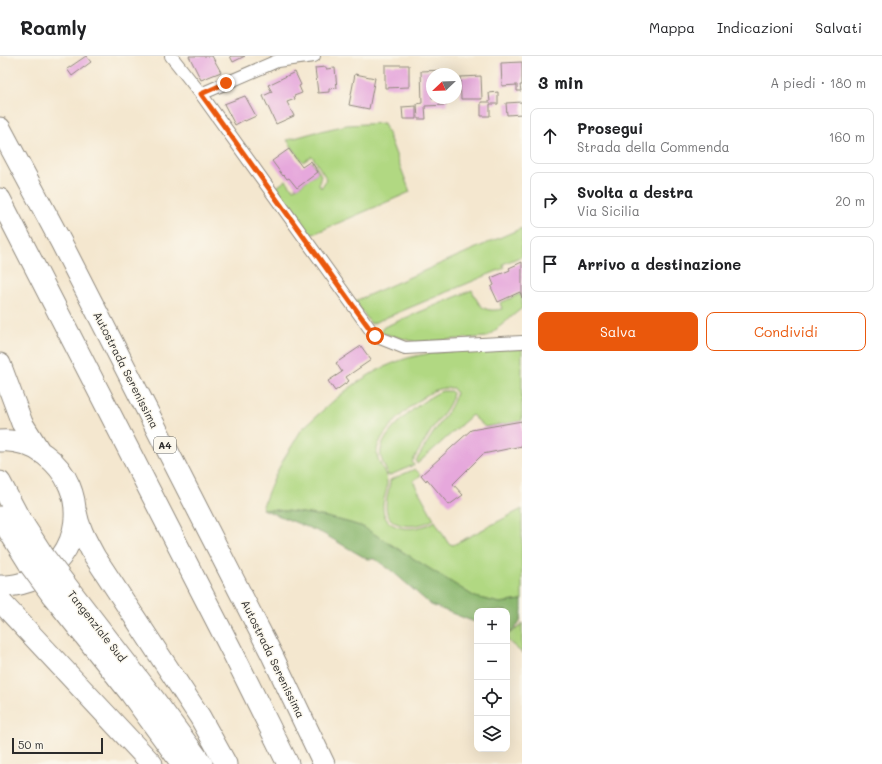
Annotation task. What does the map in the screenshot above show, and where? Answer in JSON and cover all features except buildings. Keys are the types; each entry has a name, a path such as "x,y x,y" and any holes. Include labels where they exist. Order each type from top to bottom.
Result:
{"highway":[{"name":"Autostrada Serenissima","path":"0,128 61,242 256,624 324,764"},
{"path":"0,199 232,650 288,764"},
{"path":"0,364 22,424 39,450"},
{"path":"0,441 22,443 39,450 54,461 65,476 73,494 78,524 84,538 200,717 226,764"},
{"name":"Tangenziale Sud","path":"0,482 18,516 37,560"},
{"path":"0,586 22,584 39,577 55,565 66,549 74,532 76,512"},
{"name":"Tangenziale Sud","path":"0,517 37,560 182,764"},
{"name":"Tangenziale Sud","path":"59,590 154,699 202,764"},
{"path":"0,601 152,764"}],"street":[{"path":"172,56 375,336 406,348 522,342"},
{"path":"201,94 275,58 314,56"}],"green space":[{"path":"384,123 410,192 306,237 273,190 286,180 293,189 296,188 295,186 297,188 318,172 312,161 321,175 319,184 321,188 326,178 312,156 303,162 287,140 347,125"},
{"path":"522,228 522,256 503,264 504,268 371,324 355,301"},
{"path":"472,290 482,307 486,309 502,309 500,303 520,294 522,297 522,308 487,337 416,342 382,333 382,329 384,327"},
{"path":"499,348 522,348 522,421 485,427 472,415 417,464 416,461 448,412 455,398 456,393 453,388 439,389 425,396 399,417 379,443 377,455 387,478 387,489 383,502 385,517 390,523 396,526 404,528 421,527 435,521 448,543 453,545 522,509 522,600 500,603 475,597 363,527 313,515 262,509 268,491 279,468 303,428 351,387 384,367 419,355"},
{"path":"442,391 451,391 453,393 452,398 412,462 414,465 388,476 382,460 381,450 383,442 396,425 415,408 425,400"},
{"path":"415,469 421,475 413,481 434,519 422,524 408,526 401,525 390,519 386,509 390,480"},
{"path":"262,509 313,515 363,527 475,597 500,603 522,600 522,613 520,621 516,628 510,633 510,608 474,608 474,622 431,605 392,571 375,559 367,559 322,533"},
{"path":"522,623 522,653 510,643 510,633 518,628"}],"route":[{"path":"226,83 201,94 375,336"}]}
